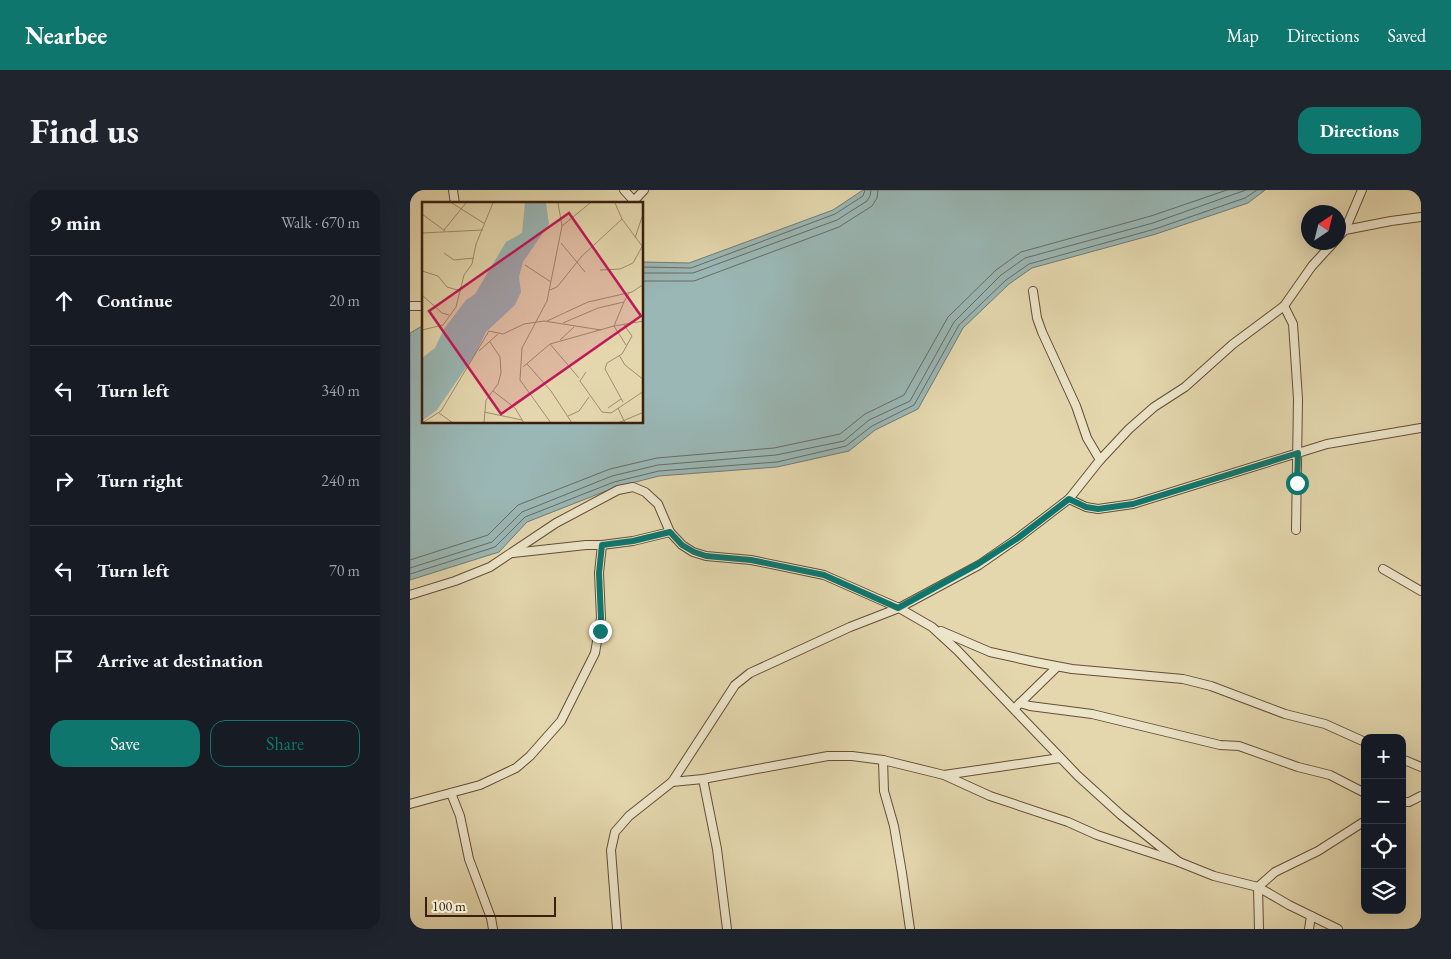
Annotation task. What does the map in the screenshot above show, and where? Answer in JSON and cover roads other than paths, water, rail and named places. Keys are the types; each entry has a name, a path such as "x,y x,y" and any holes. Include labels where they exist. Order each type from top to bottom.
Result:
{"street":[{"path":"624,190 632,202 644,190"},
{"path":"1346,228 1362,190"},
{"path":"1346,230 1421,217"},
{"path":"617,929 611,850 615,832 629,816 672,782 735,684 750,673 850,627 898,608 978,564 1018,538 1069,499 1100,460 1129,429 1154,407 1185,386 1232,344 1284,306 1312,266 1327,250"},
{"path":"1033,292 1037,318 1042,332 1076,406 1087,438 1100,460"},
{"path":"1284,306 1293,324 1295,341 1298,399 1296,530"},
{"path":"1069,499 1086,507 1098,509 1133,504 1339,441 1421,428"},
{"path":"410,595 455,582 490,567 556,523 618,490 633,488 645,492 658,504 670,532 682,545 694,552 706,556 751,560 824,575 898,608 932,627 990,652 1057,666 1183,679 1230,693 1259,706 1326,724 1361,740"},
{"path":"511,554 633,541 670,532"},
{"path":"410,804 480,785 516,768 530,756 561,721 595,653 601,618 599,573 602,545"},
{"path":"1383,569 1421,591"},
{"path":"932,627 958,650 1060,758 1121,815 1179,862"},
{"path":"1013,710 1057,666"},
{"path":"1020,703 1092,714 1220,745 1239,746 1298,767 1330,775 1361,792"},
{"path":"672,782 703,779 828,756 852,756 883,760 944,775 990,796 1068,822 1097,835 1179,862 1214,876 1258,887 1338,929"},
{"path":"944,775 1060,758"},
{"path":"883,760 884,791 894,826 910,929"},
{"path":"1406,762 1421,768"},
{"path":"703,779 717,849 726,929"},
{"path":"450,793 460,816 466,850 491,918 492,929"},
{"path":"1406,802 1421,796"},
{"path":"1259,929 1258,887 1275,872 1318,851 1361,824"},
{"path":"1309,929 1311,916"}],"water":[{"path":"863,190 1265,190 1248,203 1156,234 1032,268 1009,284 963,328 918,409 875,430 849,451 777,467 659,476 616,487 527,522 499,552 410,580 410,333 422,326 422,424 644,424 644,262 689,263 833,210"}]}
